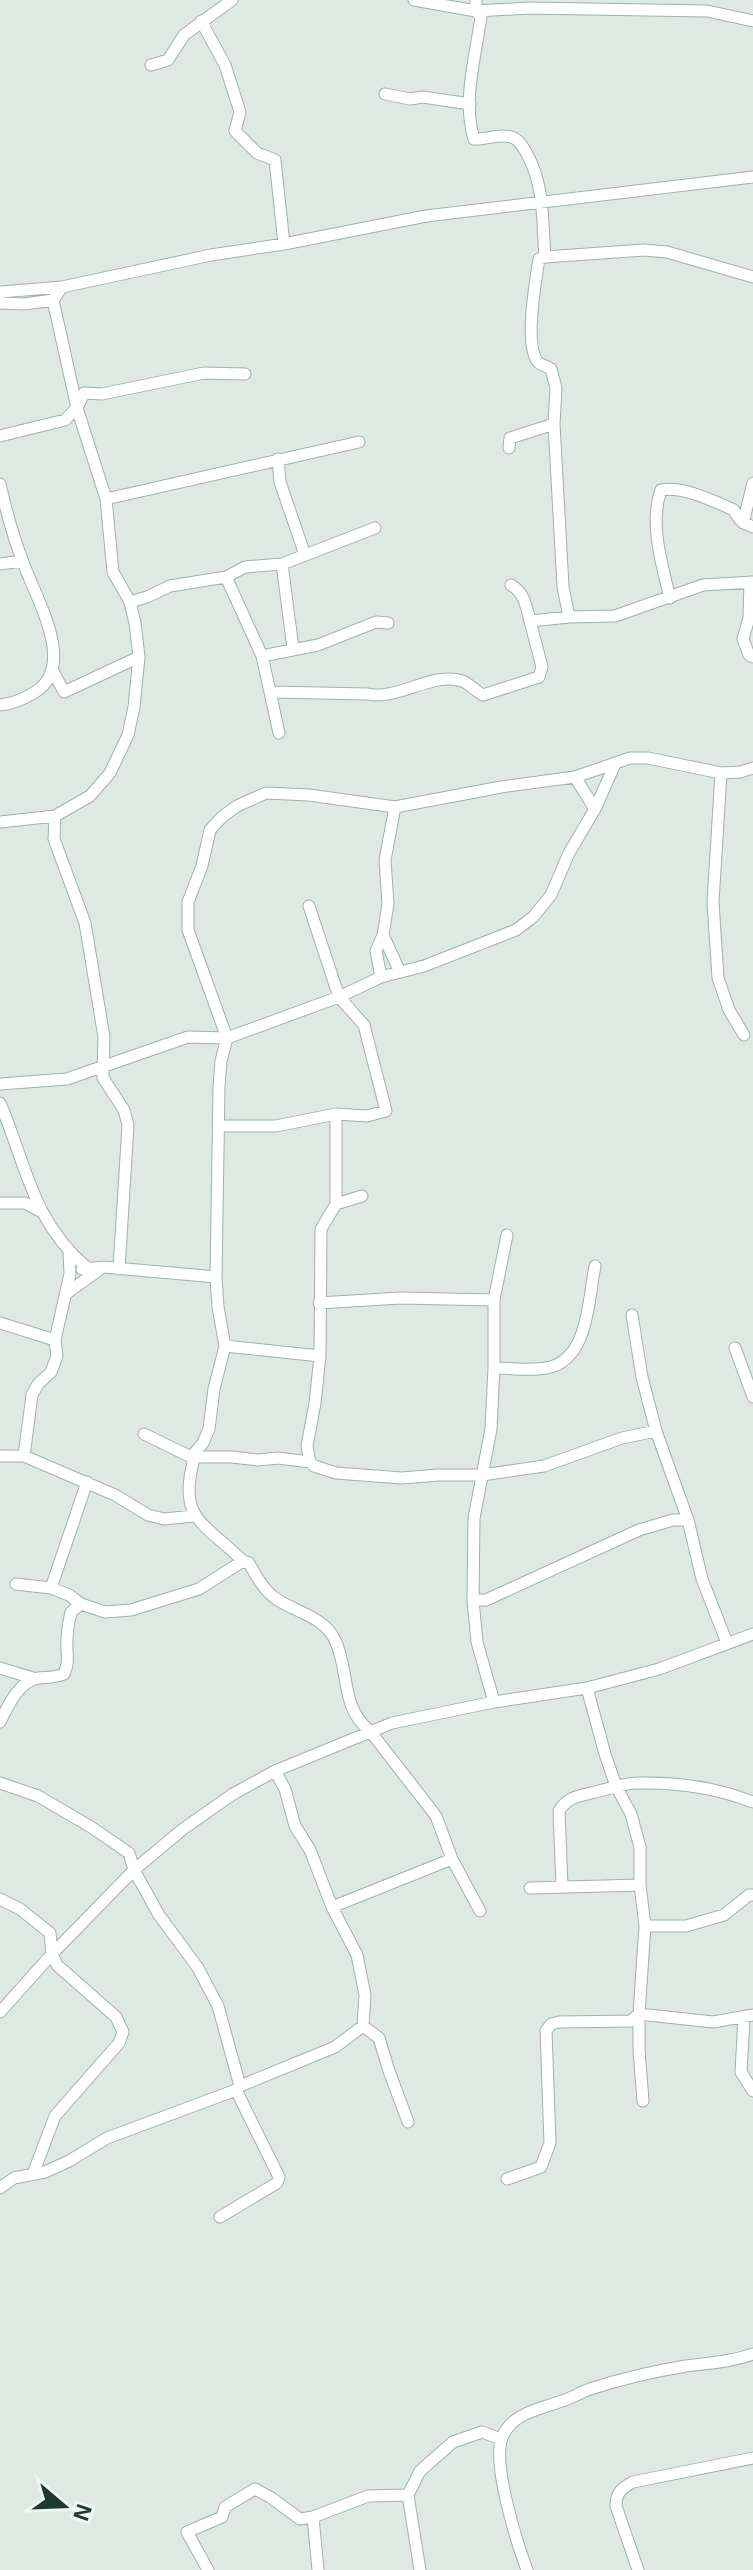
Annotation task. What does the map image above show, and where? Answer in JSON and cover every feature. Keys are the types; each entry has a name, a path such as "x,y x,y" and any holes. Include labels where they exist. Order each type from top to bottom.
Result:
{"street":[{"path":"151,65 168,60 184,35 232,0"},
{"path":"414,0 529,8 707,11 753,21"},
{"path":"476,5 481,16 470,126 474,139 485,140 500,135 514,137 522,145 538,173 545,257"},
{"path":"201,21 225,65 240,112 235,131 257,153 275,160 284,244"},
{"path":"385,94 470,104"},
{"path":"0,292 62,287 211,255 426,216 753,177"},
{"path":"569,617 563,587 554,424 556,388 551,369 539,364 533,354 539,259 644,250 667,252 753,277"},
{"path":"0,822 55,816 90,796 110,773 128,735 134,707 139,657 135,623 130,602 113,572 106,499 77,408 53,300 62,287"},
{"path":"0,303 53,300"},
{"path":"0,436 65,420 77,408 84,393 102,394 204,373 245,374"},
{"path":"509,448 510,438 554,424"},
{"path":"106,499 359,442"},
{"path":"278,459 280,482 305,555"},
{"path":"670,598 658,534 661,490 684,492 722,505 734,510 737,518 748,525 753,483"},
{"path":"0,484 22,561 53,640 55,657 53,671 45,687 10,704 0,705"},
{"path":"130,602 170,586 226,577 245,567 282,564 375,528"},
{"path":"0,564 22,561"},
{"path":"282,564 293,648"},
{"path":"226,577 262,656 279,733"},
{"path":"530,621 615,616 703,585 752,582 749,618 743,639 749,655 753,657"},
{"path":"270,692 377,696 427,683 458,679 483,695 539,677 542,667 524,598 511,585"},
{"path":"262,656 318,645 376,622 388,623"},
{"path":"53,671 64,692 139,657"},
{"path":"191,1457 203,1443 209,1429 214,1389 225,1346 216,1277 221,1061 227,1038 188,930 188,902 202,866 210,830 237,806 266,793 309,795 395,807 575,777 630,758 648,758 721,773 753,768"},
{"path":"0,1084 67,1079 188,1037 227,1038 339,997 381,977 424,966 516,930 533,917 551,895 615,764"},
{"path":"721,773 713,902 718,978 729,1010 744,1035"},
{"path":"575,777 595,809"},
{"path":"381,977 376,951 383,935 388,904 385,860 395,807"},
{"path":"55,816 54,839 85,923 104,1037 103,1078 124,1110 128,1125 119,1269"},
{"path":"219,1126 276,1126 336,1114 367,1116 386,1111 364,1025 339,997 309,906"},
{"path":"383,935 400,972"},
{"path":"0,1103 28,1198 69,1252 86,1267"},
{"path":"336,1114 336,1204 321,1229 320,1356 307,1446 310,1462 314,1466 336,1473 402,1478 482,1475 544,1466 622,1438 656,1431"},
{"path":"336,1204 362,1196"},
{"path":"0,1203 28,1198"},
{"path":"494,1702 477,1642 473,1600 474,1518 491,1429 494,1300 507,1235"},
{"path":"24,1456 32,1395 51,1372 57,1356 55,1340 67,1293 69,1252"},
{"path":"494,1368 543,1369 558,1365 570,1356 581,1339 595,1266"},
{"path":"70,1274 86,1267 104,1267 216,1277"},
{"path":"67,1293 104,1267"},
{"path":"319,1303 400,1298 494,1300"},
{"path":"632,1315 642,1377 656,1431 688,1520 702,1579 727,1643"},
{"path":"2,1325 55,1340"},
{"path":"225,1346 320,1356"},
{"path":"735,1348 753,1397"},
{"path":"144,1434 191,1457 278,1458 310,1462"},
{"path":"0,1456 24,1456 115,1495 148,1515 164,1519 194,1516"},
{"path":"191,1457 194,1459 188,1480 194,1516 249,1563 271,1595 328,1629 336,1641 348,1697 357,1721 370,1731 436,1816 452,1859 480,1911"},
{"path":"51,1588 87,1482"},
{"path":"473,1600 486,1600 639,1530 673,1520 688,1520"},
{"path":"16,1584 51,1588 81,1604 105,1612 131,1610 199,1589 243,1561"},
{"path":"0,1668 36,1679 64,1674 68,1665 66,1644 71,1612 81,1604"},
{"path":"1,2009 134,1870 183,1829 233,1794 275,1771 370,1731 425,1715 587,1688 659,1669 753,1634"},
{"path":"0,1722 23,1685 36,1679"},
{"path":"587,1688 605,1754 616,1786 631,1814 640,1847 640,1885 645,1926 639,2014 643,2101"},
{"path":"0,2188 14,2178 45,2172 69,2161 107,2138 335,2047 363,2026 365,1995 357,1955 332,1907 310,1850 295,1826 285,1789 275,1771"},
{"path":"0,1783 38,1796 129,1853 134,1870 159,1915 198,1968 218,2006 238,2088 279,2177 277,2183 220,2217"},
{"path":"562,1886 559,1811 564,1802 571,1798 637,1783 713,1789 753,1802"},
{"path":"332,1907 452,1859"},
{"path":"530,1888 640,1885"},
{"path":"645,1926 686,1926 724,1915 753,1895"},
{"path":"0,1899 20,1909 50,1933 52,1954 57,1965 116,2017 123,2032 119,2043 55,2116 33,2174"},
{"path":"507,2179 541,2167 550,2143 546,2031 551,2024 631,2021 639,2014 713,2022 748,2017 747,2070 753,2091"},
{"path":"363,2026 379,2038 408,2122"},
{"path":"527,2570 508,2508 500,2461 501,2439 512,2423 538,2408 571,2398 587,2389 753,2354"},
{"path":"420,2570 408,2495 420,2471 453,2442 482,2432 501,2439"},
{"path":"638,2570 616,2506 616,2497 621,2489 633,2482 753,2458"},
{"path":"206,2570 187,2532 222,2517 225,2507 255,2489 300,2519 368,2496 408,2495"},
{"path":"313,2517 318,2570"}]}
